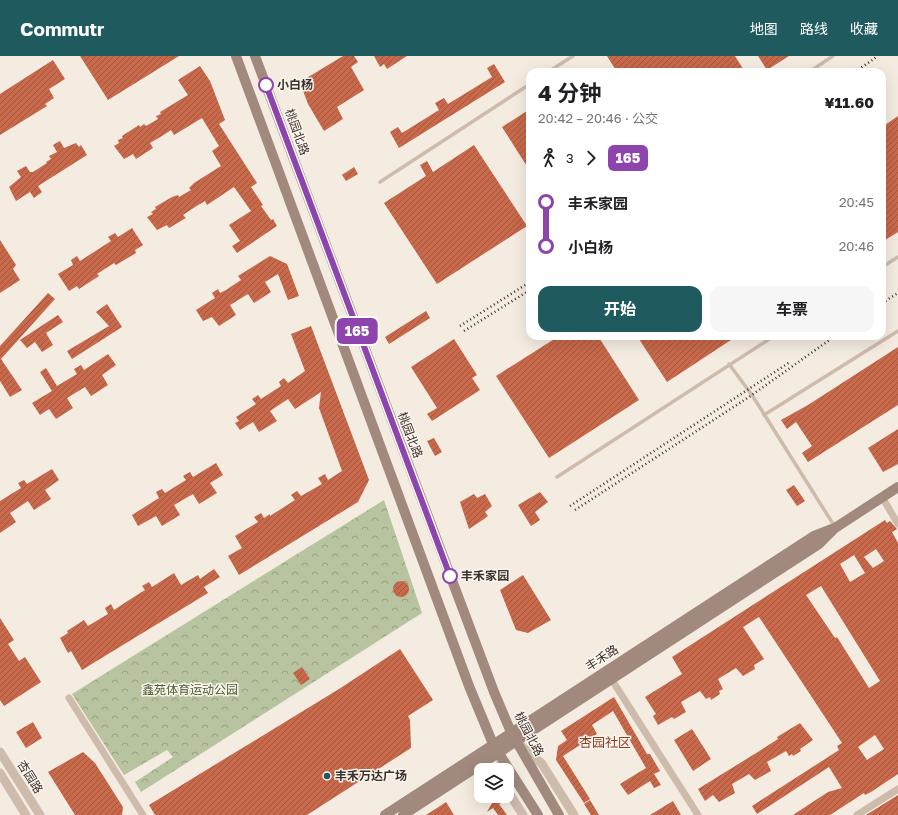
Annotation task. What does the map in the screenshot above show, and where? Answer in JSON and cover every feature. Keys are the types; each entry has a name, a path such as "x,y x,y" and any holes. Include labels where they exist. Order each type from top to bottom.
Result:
{"main road":[{"path":"236,56 458,657 493,744 538,815"},
{"name":"桃园北路","path":"255,56 494,692 511,732 559,815"},
{"name":"丰禾路","path":"404,815 819,544 835,528 898,487"},
{"name":"丰禾路","path":"385,815 814,536 835,528"}],"street":[{"path":"882,497 898,524"},
{"path":"612,680 698,815"},
{"path":"69,698 143,815"},
{"path":"517,742 542,764 574,815"},
{"name":"杏园路","path":"0,752 40,815"},
{"path":"499,754 501,763"},
{"name":"杏园路","path":"0,773 26,815"},
{"path":"858,815 898,789"},
{"path":"514,801 523,815"}],"lane":[{"path":"554,68 573,56"},
{"path":"815,68 833,56"},
{"path":"380,182 526,87"},
{"path":"886,264 898,257"},
{"path":"886,339 898,331"},
{"path":"557,477 768,340"},
{"path":"764,415 884,340"},
{"path":"729,364 764,415 835,528"}],"green space":[{"name":"鑫苑体育运动公园","path":"384,500 422,613 141,792 135,782 173,757 167,750 124,775 72,694"}],"building":[{"path":"80,56 179,56 108,100"},
{"path":"343,56 354,56 358,62 351,67 364,90 337,107 343,119 324,131 308,104 302,88 305,79"},
{"path":"374,56 407,56 387,69 384,64 380,67"},
{"path":"607,56 735,56 742,68 614,68"},
{"path":"758,56 789,56 770,68 766,68"},
{"path":"53,60 65,79 49,89 54,98 45,104 47,106 0,135 0,94"},
{"path":"494,64 505,82 399,148 390,132 398,127 402,133 439,110 435,103 444,98 448,104 492,77 487,68"},
{"path":"200,66 210,81 225,120 219,124 257,183 251,187 263,205 261,206 271,220 273,219 277,226 237,253 232,246 240,241 229,225 251,211 234,187 207,205 205,201 195,207 183,215 186,218 169,228 167,225 157,230 147,217 153,214 151,212 156,209 155,207 172,197 178,195 179,197 191,190 189,188 194,183 221,166 212,151 219,146 202,118 174,135 171,130 150,143 153,148 136,159 133,154 124,159 114,146 119,143 118,140 123,138 122,136 139,125 140,127 144,124 146,126 158,119 156,116 161,114 160,112 188,95 178,80"},
{"path":"526,112 526,165 502,127"},
{"path":"898,116 898,232 886,240 886,124"},
{"path":"60,141 64,148 76,143 79,147 81,145 87,155 38,186 42,192 34,198 30,192 16,201 9,187 21,177 17,171 26,166 30,172 33,172 47,163 46,162 51,159 49,156 57,152 53,145"},
{"path":"474,145 526,224 526,227 437,284 384,203 426,176 420,165 427,161 433,172"},
{"path":"354,167 358,174 346,181 342,175"},
{"path":"132,228 143,245 135,250 136,253 116,265 114,263 97,274 99,276 79,289 77,286 69,291 58,274 73,265 71,260 77,256 80,261 111,241 108,237 115,233 118,237"},
{"path":"0,240 16,265 13,269 20,280 0,293"},
{"path":"270,256 287,264 299,296 288,300 278,274 265,282 271,292 254,303 248,294 230,305 236,315 219,326 212,317 203,321 196,310 215,298 212,293 218,289 220,293 226,290 241,280 238,276"},
{"path":"48,293 55,299 1,359 22,390 10,397 0,381 0,346"},
{"path":"107,304 122,327 72,359 67,351 109,326 96,312"},
{"path":"426,311 430,318 389,344 385,337"},
{"path":"58,315 63,322 46,333 53,345 42,352 35,342 27,348 20,340"},
{"path":"311,326 369,480 358,502 239,575 228,556 242,548 235,536 258,522 254,517 261,513 264,518 270,514 270,516 295,500 291,495 297,491 301,496 322,484 318,478 325,474 328,480 342,471 319,408 321,392 295,409 288,399 270,411 277,421 259,432 253,422 240,430 235,423 239,421 236,417 256,404 252,399 258,395 261,399 281,386 279,382 284,378 288,383 305,371 291,334"},
{"path":"454,339 477,375 472,378 480,390 432,421 427,414 437,408 411,367"},
{"path":"553,340 601,340 639,400 549,458 496,376"},
{"path":"640,340 731,340 667,382"},
{"path":"898,347 898,405 808,462 802,453 812,446 796,422 787,429 781,420 808,405"},
{"path":"108,354 116,365 102,375 108,385 91,396 85,387 67,398 73,408 56,419 49,409 40,415 32,403 52,391 40,372 46,368 57,386 77,374 74,369 81,365 84,370"},
{"path":"898,429 898,464 883,472 868,448"},
{"path":"434,438 442,452 435,456 427,441"},
{"path":"216,463 223,475 210,483 217,493 199,504 193,494 174,505 180,515 162,526 156,516 138,526 132,515 159,498 156,492 162,489 165,493 186,480 183,476 190,472 193,477"},
{"path":"52,469 59,480 45,490 51,499 34,510 28,501 10,513 16,522 0,533 0,501 21,488 18,483 24,480 27,484"},
{"path":"794,485 805,501 797,506 786,490"},
{"path":"540,492 548,502 535,512 540,520 531,526 518,505"},
{"path":"474,494 477,498 485,494 492,506 485,512 488,516 469,529 460,502"},
{"path":"885,520 887,523 890,521 897,529 892,532 898,543 898,774 871,792 865,795 864,793 830,815 793,815 828,792 842,788 829,767 757,814 752,806 839,750 837,746 842,743 759,617 743,627 764,659 754,665 755,669 743,676 736,668 718,679 723,689 719,691 720,694 711,700 710,697 706,699 700,691 681,702 686,712 674,719 672,717 658,725 653,716 656,714 645,697 682,674 672,657","holes":["876,549 884,561 873,568 864,557","854,555 865,573 850,582 840,564","821,586 880,681 869,688 837,637 835,638 806,595","875,735 884,749 867,760 858,747"]},
{"path":"214,569 220,577 204,587 208,593 82,670 71,651 68,653 60,638 68,633 67,631 84,620 88,626 108,614 105,608 111,604 114,610 145,590 142,586 149,582 152,587 174,573 181,585 198,575 200,579"},
{"path":"523,575 551,620 528,633 516,630 500,590"},
{"path":"401,581 407,583 409,589 407,595 401,597 395,595 393,589 395,583"},
{"path":"0,618 14,640 8,644 19,661 25,657 41,682 4,706 0,700"},
{"path":"400,649 433,700 408,716 410,720 411,748 307,815 155,815 149,805 339,689"},
{"path":"302,667 310,679 301,685 293,673"},
{"path":"614,697 647,754 650,754 660,771 654,774 661,785 654,788 650,781 628,795 620,784 646,768 613,711 592,725 597,734 563,756 590,799 584,803 556,760 558,746 567,740 561,731"},
{"path":"33,722 42,738 26,748 16,732"},
{"path":"800,723 813,740 800,749 801,751 793,756 792,754 789,756 786,751 767,762 771,771 755,780 749,774 732,784 735,793 719,802 713,795 705,801 698,789 778,739 777,737"},
{"path":"692,729 711,759 693,771 674,740"},
{"path":"83,752 95,763 123,807 122,815 75,815 48,772"},
{"path":"898,795 898,815 866,815"},
{"path":"590,800 599,815 591,815 584,804"},
{"path":"673,801 681,815 650,815"},
{"path":"446,802 454,815 426,815 437,808"},
{"path":"492,803 501,803 499,804 507,815 498,815 493,808 487,812"}],"railway":[{"path":"861,68 878,56"},
{"path":"460,326 526,285"},
{"path":"464,331 526,292"},
{"path":"886,300 898,293"},
{"path":"575,510 752,395 829,340"},
{"path":"570,506 790,362"}],"bus line":[{"name":"165","path":"266,85 450,576"}],"place":[{"name":"小白杨","path":"266,85"},
{"name":"丰禾家园","path":"450,576"},
{"name":"丰禾万达广场","path":"327,776"}],"district":[{"name":"杏园社区","path":"605,742"}]}
